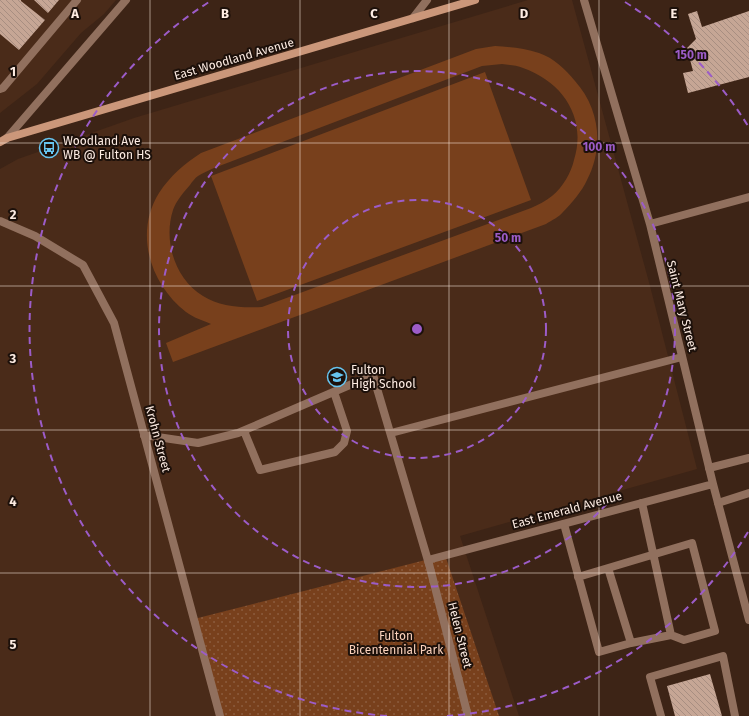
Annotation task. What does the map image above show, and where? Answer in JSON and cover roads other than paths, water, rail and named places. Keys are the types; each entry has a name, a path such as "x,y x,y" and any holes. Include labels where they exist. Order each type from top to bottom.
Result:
{"main road":[{"name":"East Woodland Avenue","path":"4,140 475,0"}],"street":[{"path":"0,89 3,88 77,0"},
{"path":"4,140 126,0"},
{"path":"413,18 427,0"},
{"name":"Saint Mary Street","path":"584,0 650,224 709,468 749,620"},
{"path":"650,224 749,197"},
{"name":"Krohn Street","path":"0,221 35,236 83,265 114,323 220,716"},
{"path":"391,433 682,357"},
{"name":"Helen Street","path":"334,392 373,374 428,562 468,716"},
{"path":"144,435 198,442 238,434 244,431 334,392 347,431 344,443 335,452 260,470 244,431"},
{"path":"709,468 749,458"},
{"name":"East Emerald Avenue","path":"428,562 713,484"},
{"path":"718,503 749,493"},
{"path":"642,503 671,635"},
{"path":"564,524 598,652 631,643 671,635 684,640 715,631 692,543 578,576"},
{"path":"608,568 631,643"},
{"path":"661,716 650,677 723,656 735,716"}],"place":[{"name":"Woodland Ave WB @ Fulton HS","path":"49,148"},
{"name":"Fulton High School","path":"337,377"}],"park label":[{"name":"Fulton Bicentennial Park","path":"396,643"}]}
